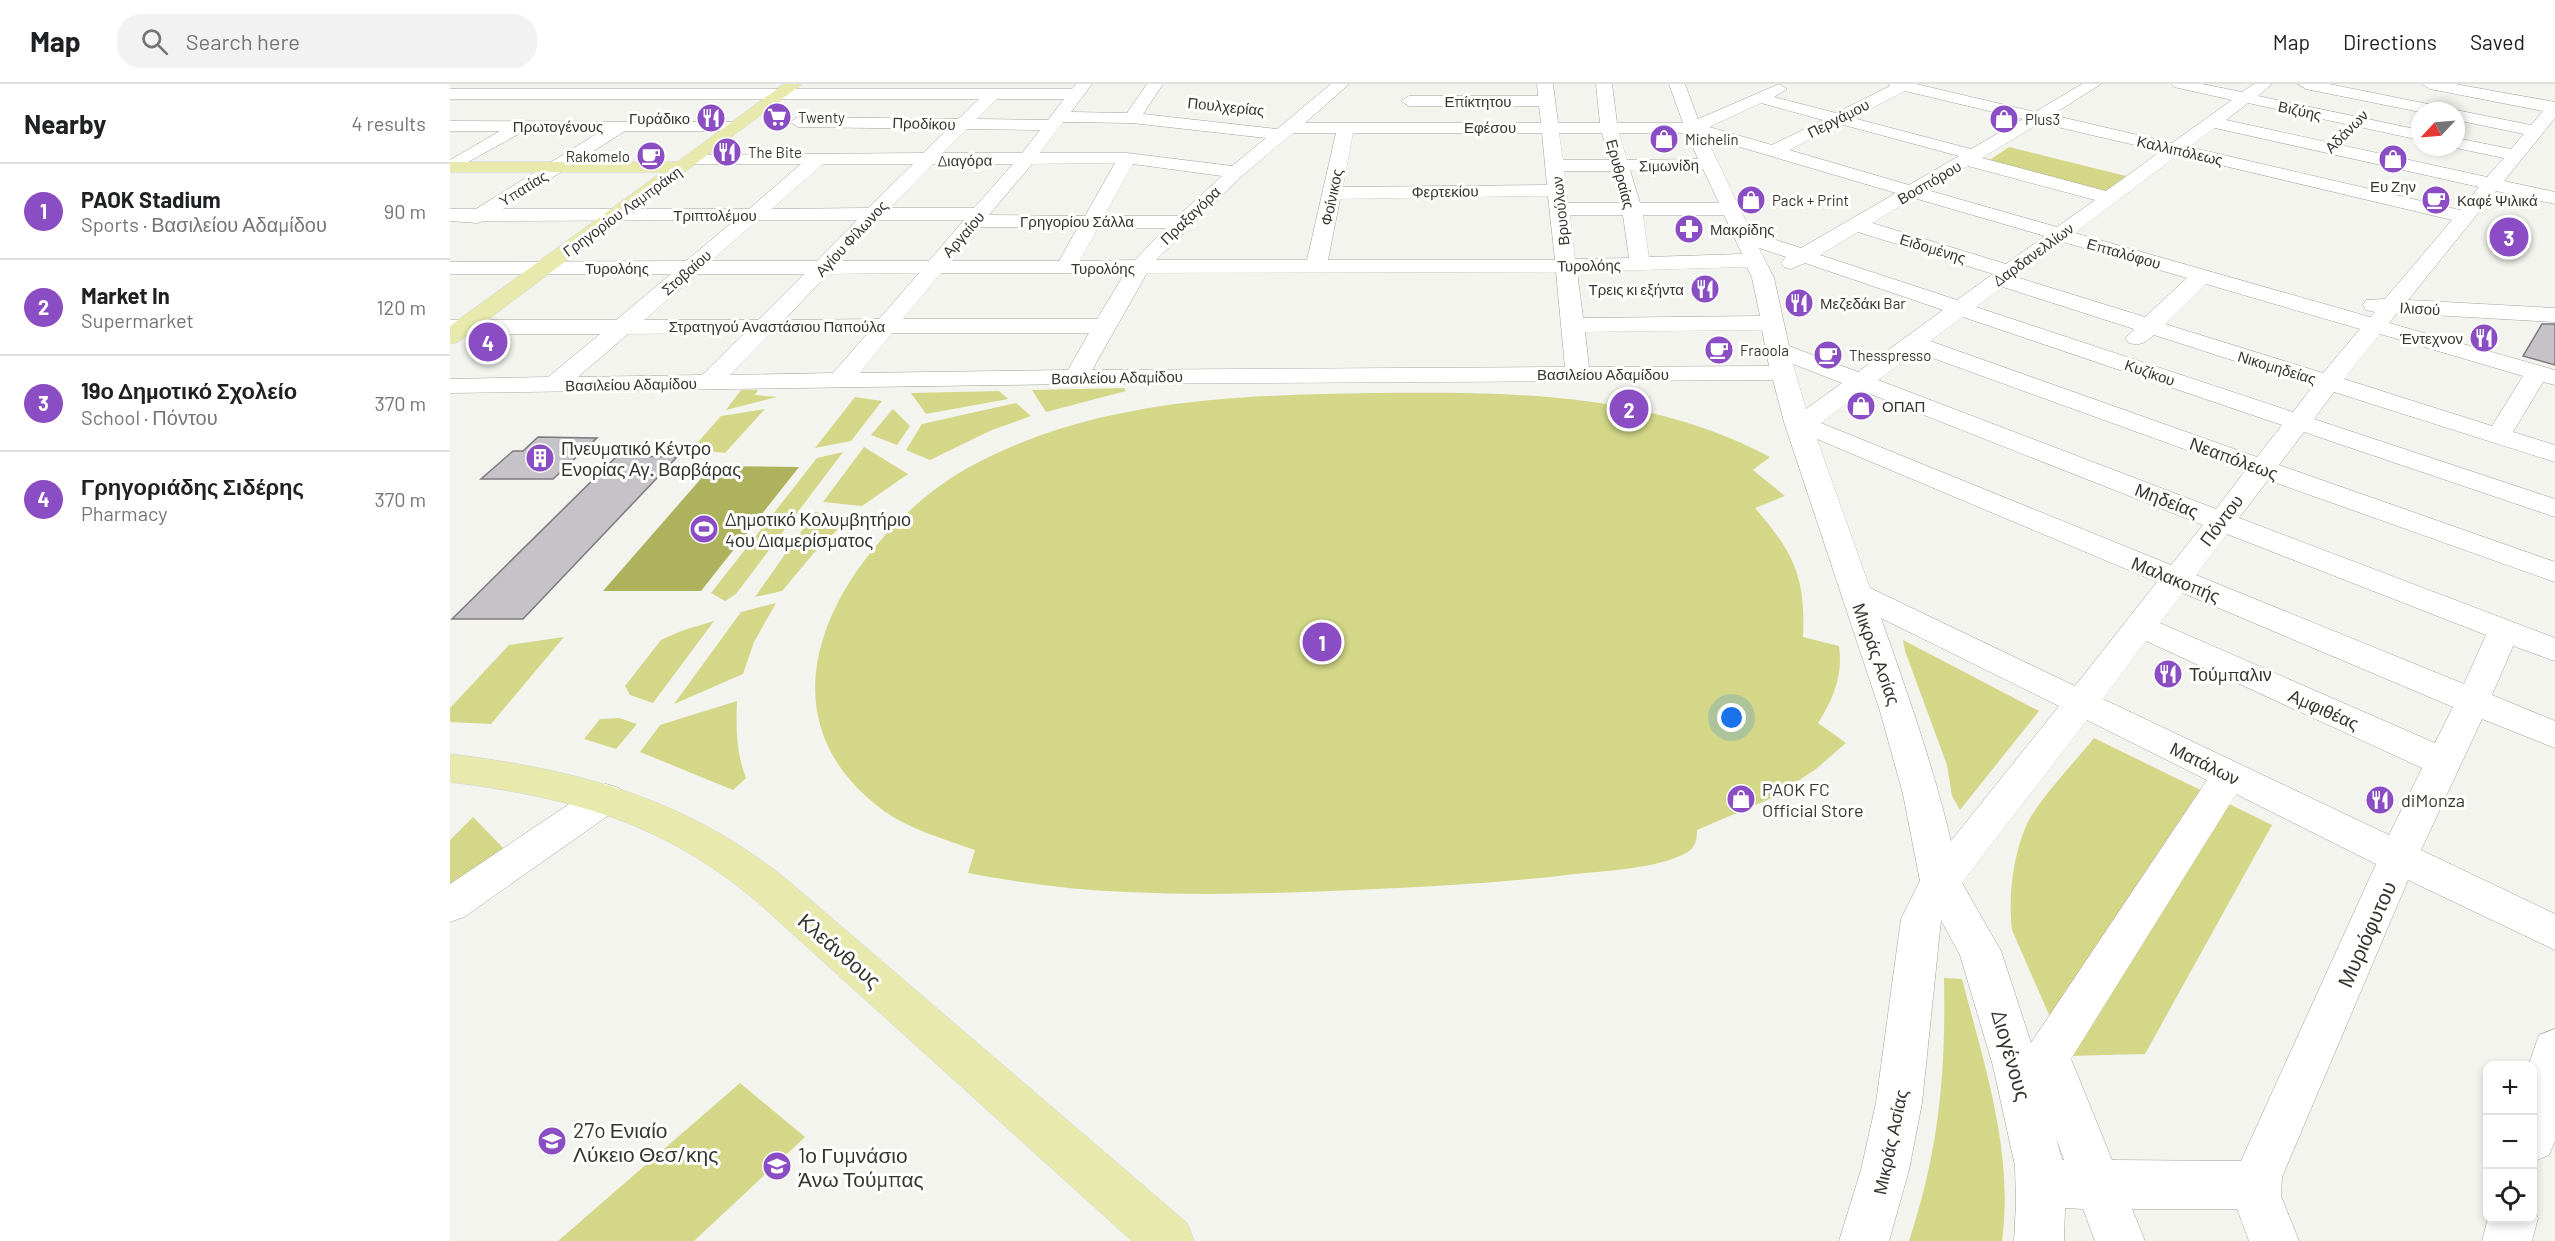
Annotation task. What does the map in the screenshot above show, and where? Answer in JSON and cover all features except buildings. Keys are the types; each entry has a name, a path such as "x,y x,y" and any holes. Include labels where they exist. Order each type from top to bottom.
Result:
{"main road":[{"name":"Γρηγορίου Λαμπράκη","path":"454,330 618,215 787,89"},
{"name":"Διαγόρα","path":"450,167 688,163"},
{"name":"Κλεάνθους","path":"450,768 535,780 606,798 637,809 705,841 752,874 1169,1241"}],"street":[{"path":"451,123 484,94 504,84"},
{"path":"450,167 592,84"},
{"name":"Πραξαγόρα","path":"1076,377 1103,326 1140,267 1182,222 1283,125 1305,115 1341,84"},
{"path":"1405,127 1412,84"},
{"name":"Ερυθραίας","path":"1604,84 1609,127 1632,209 1640,264"},
{"name":"Μικράς Ασίας","path":"1677,84 1697,136 1760,270 1778,349 1800,423 1911,757 1940,881 1921,919 1911,1023 1899,1102 1885,1170 1864,1241"},
{"path":"1697,136 1724,114 1791,84"},
{"path":"1938,94 1956,84"},
{"path":"2066,84 2089,86"},
{"name":"Βιζύης","path":"2180,84 2411,133"},
{"name":"Δαρδανελλίων","path":"1800,423 1861,382 2264,84"},
{"path":"2306,84 2411,106"},
{"name":"Αδάνων","path":"2299,178 2394,84"},
{"path":"2430,84 2550,115"},
{"path":"2517,84 2550,115"},
{"name":"Καλλιπόλεως","path":"1900,85 2464,217"},
{"name":"Περγάμου","path":"1774,151 1900,85"},
{"name":"Βοσπόρου","path":"1760,270 1804,256 2089,86"},
{"path":"450,94 576,94 679,89 787,89 833,94 993,94 1080,89"},
{"name":"Υπατίας","path":"450,234 679,89"},
{"name":"Αργαίου","path":"839,382 1026,159 1080,89"},
{"path":"1132,118 1151,91"},
{"name":"Πουλχερίας","path":"1151,91 1169,100"},
{"name":"Επίκτητου","path":"1409,101 1546,92"},
{"name":"Βρυούλων","path":"1546,92 1578,374"},
{"path":"750,160 833,94"},
{"path":"844,160 916,94"},
{"name":"Αγίου Φίλωνος","path":"708,383 766,326 925,160 993,94"},
{"path":"1759,98 1872,128 2110,198"},
{"path":"1687,108 1706,114 1724,114"},
{"path":"2465,115 2550,115"},
{"name":"Πόντου","path":"1940,881 1982,831 2328,382 2550,115"},
{"name":"Προδίκου","path":"798,122 962,124 1132,118 1283,125"},
{"path":"2212,122 2555,198"},
{"name":"Πρωτογένους","path":"451,123 522,126 738,126"},
{"name":"Εφέσου","path":"1283,125 1346,128 1609,127 1697,136"},
{"name":"Φοίνικος","path":"1316,267 1346,128"},
{"path":"1851,139 1872,128"},
{"name":"Επταλόφου","path":"1697,136 1729,138 2285,300 2389,307 2546,375"},
{"path":"2465,145 2515,155"},
{"path":"1809,161 1830,150"},
{"path":"1065,268 1126,158"},
{"name":"Διαγόρα","path":"688,163 750,160 1126,158 1236,172"},
{"name":"Στοβαίου","path":"554,385 817,160"},
{"name":"Σιμωνίδη","path":"1555,166 1711,164"},
{"name":"Φερτεκίου","path":"1332,193 1559,199 1632,209 1731,209"},
{"name":"Τριπτολέμου","path":"450,215 873,214 976,218"},
{"name":"Γρηγορίου Σάλλα","path":"976,218 1182,222"},
{"name":"Ειδομένης","path":"1857,225 2005,276"},
{"name":"Κυζίκου","path":"1744,236 2555,508"},
{"name":"Τυρολόης","path":"450,268 933,269 1640,264 1760,270"},
{"name":"Νικομηδείας","path":"2005,276 2150,326 2555,454"},
{"path":"2114,360 2202,276"},
{"name":"Ιλισού","path":"2389,307 2555,315"},
{"path":"1572,325 1778,349"},
{"name":"Στρατηγού Αναστάσιου Παπούλα","path":"454,330 623,326 1103,326"},
{"name":"Νεαπόλεως","path":"1913,343 2555,573"},
{"name":"Βασιλείου Αδαμίδου","path":"450,386 1076,377 1578,374 1778,349"},
{"name":"Μηδείας","path":"1778,349 2555,650"},
{"path":"2498,436 2546,375"},
{"name":"Μαλακοπής","path":"1800,423 2555,735"},
{"path":"2434,467 2460,424"},
{"name":"Ματάλων","path":"1855,593 2555,933"},
{"name":"Αμφιθέας","path":"2140,626 2444,762"},
{"name":"Μυριόφυτου","path":"2256,1185 2417,815 2473,701 2504,630"},
{"path":"2120,1241 2048,1056 2229,775"},
{"path":"450,905 606,798"},
{"name":"Διογένους","path":"1940,881 1967,926 1986,970 2024,1096 2039,1166 2039,1241"},
{"path":"2537,1120 2555,1050"},
{"path":"2040,1184 2256,1185 2260,1208 2274,1241"},
{"path":"2507,1241 2512,1223"}],"shaded area":[{"path":"2009,147 2126,176 2104,193 1987,162"},
{"path":"1124,388 1126,391 1046,412 1032,390"},
{"path":"741,390 758,390 755,395 777,397 726,410"},
{"path":"999,391 1008,399 926,414 911,393"},
{"path":"1373,393 1526,395 1626,407 1723,435 1770,457 1753,470 1785,496 1755,508 1779,539 1795,567 1802,598 1803,637 1839,646 1840,667 1836,686 1818,723 1846,743 1816,769 1774,797 1697,830 1695,843 1689,851 1662,862 1617,870 1501,881 1282,893 1188,894 1106,891 1007,880 968,873 975,850 928,834 894,818 845,773 823,733 815,690 821,647 837,605 862,564 893,527 950,478 1023,442 1065,427 1108,416 1196,402 1240,398"},
{"path":"855,397 882,401 851,441 815,448"},
{"path":"1016,403 1031,416 992,430 930,460 906,450 922,424"},
{"path":"765,409 725,453 692,449 721,416"},
{"path":"893,409 910,426 897,445 871,435"},
{"path":"864,447 908,474 862,506 823,502"},
{"path":"843,452 736,594 725,601 711,593 817,458"},
{"name":"Δημοτικό Κολυμβητήριο 4ου Διαμερίσματος","path":"712,466 799,467 701,591 603,591"},
{"path":"815,512 851,517 819,547 782,591 755,597"},
{"path":"776,603 754,642 743,674 674,704 741,612"},
{"path":"714,621 653,703 630,695 625,686 661,640"},
{"path":"564,637 491,724 450,722 450,708 509,645"},
{"path":"1903,640 2039,711 1960,810 1952,796 1947,765"},
{"path":"737,701 737,740 746,778 733,790 640,752 660,725"},
{"path":"619,718 637,724 616,749 584,739 600,719"},
{"path":"2094,738 2272,825 2145,1054 2067,1056 2012,930 2013,877 2026,826 2048,793"},
{"path":"473,817 509,854 450,893 450,840"},
{"path":"1944,978 1962,979 1995,1108 2004,1174 2005,1208 2002,1241 1909,1241 1934,1143 1944,1046"},
{"path":"740,1083 805,1137 694,1241 558,1241"}],"place":[{"name":"Twenty","path":"777,117"},
{"name":"Γυράδικο","path":"711,118"},
{"name":"Plus3","path":"2004,119"},
{"name":"Michelin","path":"1664,139"},
{"name":"The Bite","path":"727,152"},
{"name":"Rakomelo","path":"651,156"},
{"name":"Ευ Ζην","path":"2393,159"},
{"name":"Pack + Print","path":"1751,200"},
{"name":"Καφέ Ψιλικά","path":"2436,200"},
{"name":"Μακρίδης","path":"1689,229"},
{"name":"19ο Δημοτικό Σχολείο","path":"2509,237"},
{"name":"Τρεις κι εξήντα","path":"1705,289"},
{"name":"Μεζεδάκι Bar","path":"1799,303"},
{"name":"Έντεχνον","path":"2484,338"},
{"name":"Γρηγοριάδης Σιδέρης","path":"488,342"},
{"name":"Fraoola","path":"1719,350"},
{"name":"Thesspresso","path":"1828,355"},
{"name":"ΟΠΑΠ","path":"1861,406"},
{"name":"Market In","path":"1629,409"},
{"name":"Πνευματικό Κέντρο Ενορίας Αγ. Βαρβάρας","path":"540,458"},
{"name":"Δημοτικό Κολυμβητήριο 4ου Διαμερίσματος","path":"704,529"},
{"name":"PAOK Stadium","path":"1322,642"},
{"name":"Τούμπαλιν","path":"2168,674"},
{"name":"PAOK FC Official Store","path":"1741,799"},
{"name":"diMonza","path":"2380,800"},
{"name":"27o Ενιαίο Λύκειο Θεσ/κης","path":"552,1141"},
{"name":"1ο Γυμνάσιο Άνω Τούμπας","path":"777,1166"}]}
